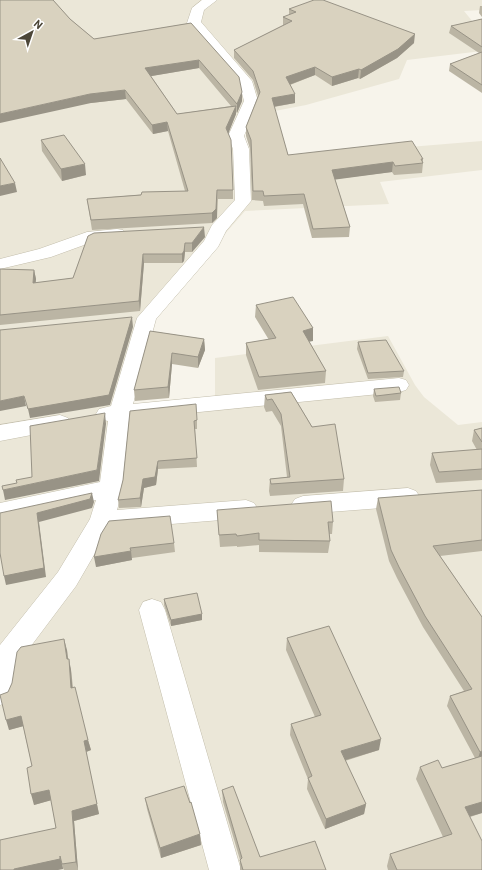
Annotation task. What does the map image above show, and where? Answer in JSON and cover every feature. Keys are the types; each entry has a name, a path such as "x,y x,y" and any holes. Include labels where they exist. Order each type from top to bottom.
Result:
{"street":[{"path":"0,693 3,659 67,579 102,520 111,488 120,412 139,319 212,243 210,229 243,201 241,149 236,136 251,101 247,84 194,23 198,8 211,0"},
{"path":"0,264 45,253 93,236 132,234"},
{"path":"0,433 120,412 399,385"},
{"path":"0,512 111,488"},
{"path":"102,520 427,495"},
{"path":"152,610 225,870"}],"shaded area":[{"path":"0,0 482,0 482,10 464,11 482,33 482,51 407,60 399,79 306,105 249,116 242,137 250,160 482,141 482,170 380,182 389,204 245,211 158,310 122,407 215,400 215,358 388,336 415,385 424,397 458,425 482,422 482,870 0,870"}],"building":[{"path":"0,0 53,0 70,19 94,39 191,23 239,77 242,92 237,104 199,60 145,68 177,114 236,106 226,128 231,140 233,190 217,190 216,209 212,213 91,220 87,199 141,195 142,192 188,191 167,122 152,125 125,90 90,94 0,114"},
{"path":"314,0 323,0 415,34 398,49 361,70 359,69 332,77 315,67 286,77 295,94 272,98 288,155 412,141 423,159 421,159 423,163 395,166 393,162 332,170 350,227 313,229 304,194 264,196 263,191 253,191 251,140 246,127 260,92 253,71 234,50 292,21 283,17 296,12 289,9"},
{"path":"482,19 482,47 451,26"},
{"path":"482,52 482,85 450,64"},
{"path":"64,135 85,164 61,169 41,140"},
{"path":"0,158 15,183 0,186"},
{"path":"204,227 192,243 185,243 182,254 143,254 139,301 0,315 0,269 34,270 33,283 73,278 88,236 94,233"},
{"path":"293,297 313,328 303,331 326,371 259,377 246,343 276,338 256,305"},
{"path":"132,317 109,395 28,409 24,396 0,401 0,330"},
{"path":"150,331 204,339 198,357 172,353 168,387 134,390"},
{"path":"386,340 404,371 368,373 358,342"},
{"path":"399,387 401,393 376,396 374,389"},
{"path":"291,392 312,427 335,424 344,479 271,484 270,479 290,477 281,414 272,399 267,400 265,395"},
{"path":"196,404 197,420 194,421 197,458 158,461 155,477 143,479 140,498 118,500 123,480 130,411"},
{"path":"105,413 97,470 3,490 2,486 17,483 16,480 32,477 30,426"},
{"path":"482,428 482,442 474,430"},
{"path":"482,449 482,469 439,472 432,453"},
{"path":"482,490 482,540 433,546 482,617 482,751 480,752 450,696 472,689 425,616 399,567 391,550 378,498"},
{"path":"92,493 90,499 37,513 44,568 4,576 0,553 0,513"},
{"path":"331,501 333,522 328,522 330,541 259,540 259,533 237,536 236,534 219,535 217,510"},
{"path":"170,516 174,543 130,548 131,551 94,557 101,534 109,521"},
{"path":"197,593 202,614 171,620 164,599"},
{"path":"329,626 381,739 341,751 366,804 326,819 308,778 312,776 291,724 321,715 287,638"},
{"path":"64,639 67,659 69,659 71,688 75,687 88,740 84,741 97,804 72,811 76,862 62,864 60,856 60,859 14,870 0,870 0,840 56,828 49,790 31,794 27,768 32,766 21,716 6,720 0,695 8,692 12,683 17,652 21,647"},
{"path":"482,756 482,802 465,807 482,841 482,870 397,870 390,854 452,834 420,767 438,760 442,768"},
{"path":"184,786 190,803 191,802 200,834 160,848 145,798"},
{"path":"233,786 260,857 315,841 326,870 243,870 240,860 242,858 222,790"}]}
